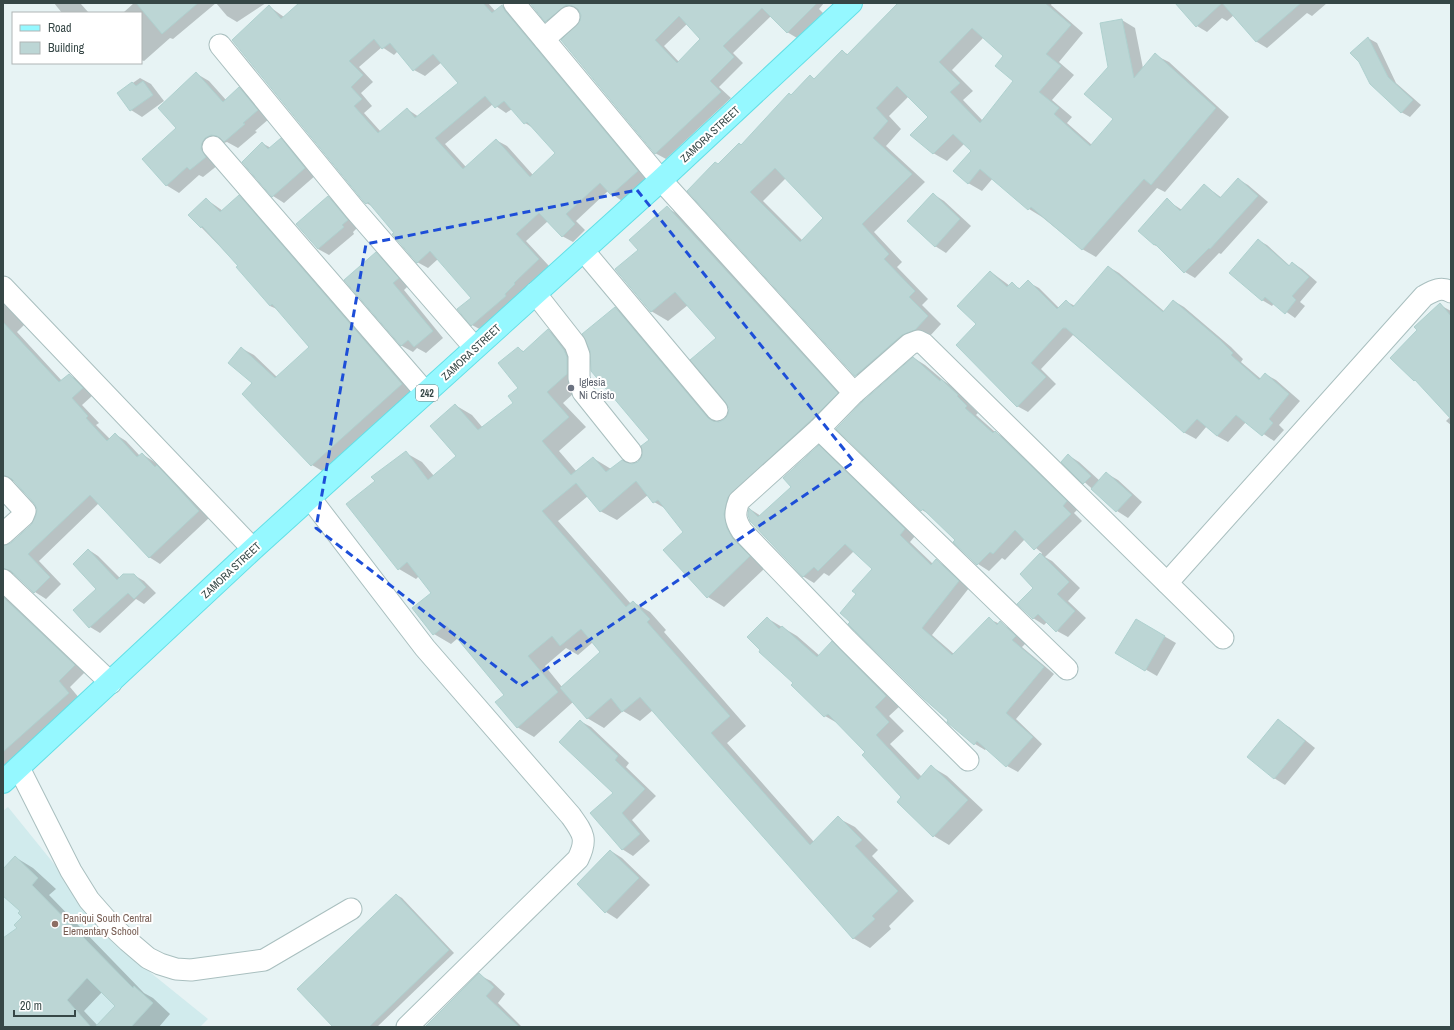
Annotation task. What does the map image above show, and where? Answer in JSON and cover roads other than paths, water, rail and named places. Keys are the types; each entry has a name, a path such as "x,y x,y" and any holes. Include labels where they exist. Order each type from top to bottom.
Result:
{"main road":[{"name":"ZAMORA STREET","path":"3,782 111,683 253,549 661,180 851,3"}],"street":[{"path":"514,3 661,180 758,284 854,393"},
{"path":"544,39 569,17"},
{"path":"220,45 355,210 475,348"},
{"path":"213,147 426,393"},
{"path":"583,250 717,410"},
{"path":"3,287 253,549"},
{"path":"1167,583 1424,296 1438,289 1446,289 1451,292"},
{"path":"535,293 575,344 579,355 579,378 583,392 631,452"},
{"path":"968,760 847,640 742,531 737,524 734,513 739,501 819,429 854,393 910,344 918,341 924,344 1223,638"},
{"path":"819,429 1067,669"},
{"path":"3,487 25,511 23,516 3,534"},
{"path":"310,498 425,648 571,816 581,831 584,847 578,859 407,1027"},
{"path":"3,580 111,683"},
{"path":"19,768 71,871 89,900 110,925 148,958 160,964 176,969 191,970 264,960 351,909"}],"place":[{"name":"Iglesia Ni Cristo","path":"571,388"},
{"name":"Paniqui South Central Elementary School","path":"55,924"}]}
